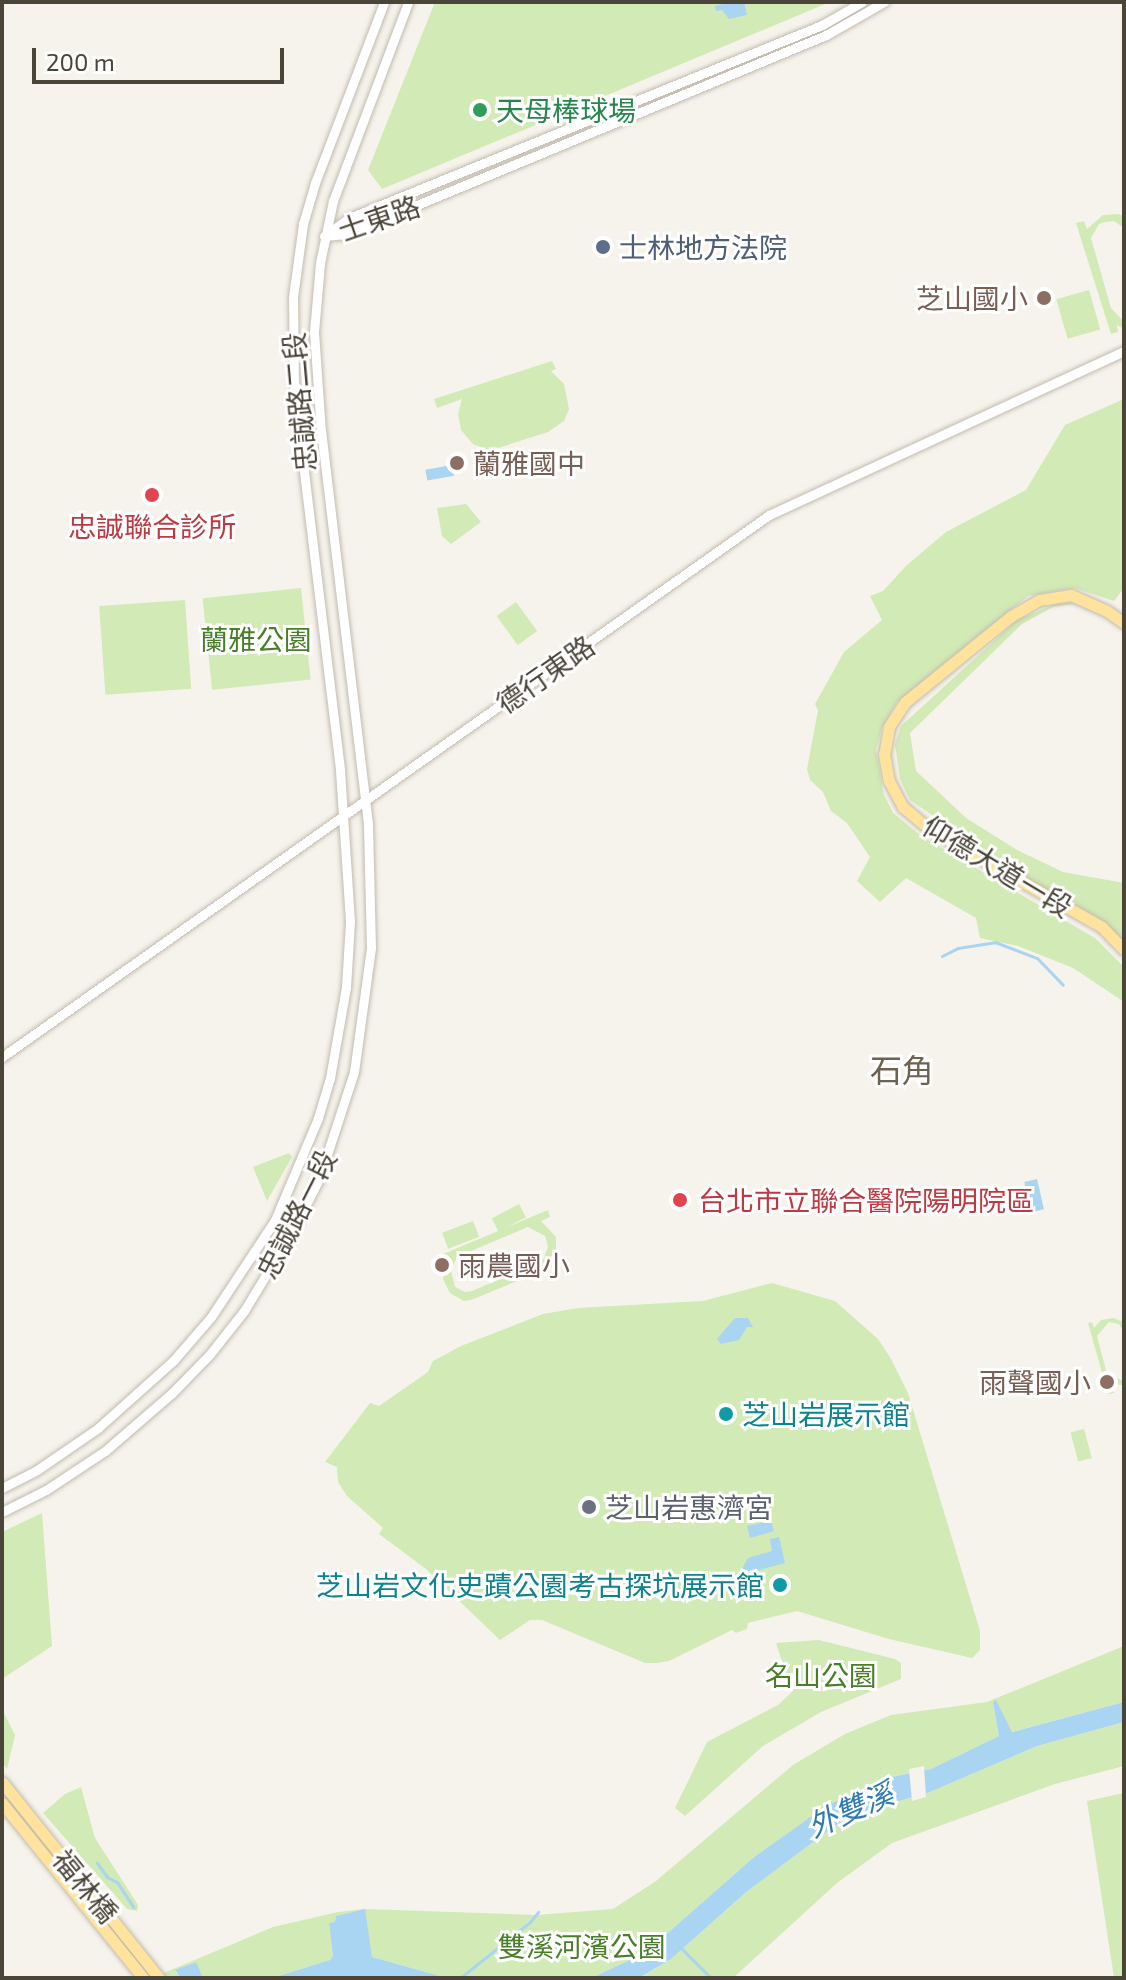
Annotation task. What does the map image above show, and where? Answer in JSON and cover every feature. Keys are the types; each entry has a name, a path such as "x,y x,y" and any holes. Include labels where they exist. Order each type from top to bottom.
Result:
{"main road":[{"name":"仰德大道一段","path":"1124,623 1071,595 1039,600 1011,616 905,702 889,727 884,754 889,781 903,807 929,829 1102,927 1124,950"},
{"name":"福林橋","path":"2,1782 159,1978"},
{"name":"福林橋","path":"2,1803 143,1978"}],"street":[{"name":"忠誠路二段","path":"345,815 294,388 293,297 303,224 315,183 384,2"},
{"name":"忠誠路二段","path":"366,800 314,361 316,296 324,236 340,177 408,2"},
{"name":"士東路","path":"324,236 349,218 822,25 862,2"},
{"name":"士東路","path":"324,236 347,234 826,35 884,2"},
{"name":"德行東路","path":"2,1057 782,507 1124,351"},
{"name":"忠誠路一段","path":"2,1512 46,1490 105,1451 172,1393 244,1311 313,1191 351,1084 368,988 372,905 366,800"},
{"name":"忠誠路一段","path":"2,1488 37,1470 98,1428 173,1361 211,1317 275,1220 318,1118 339,1036 350,938 345,815"}],"green space":[{"name":"天母棒球場","path":"435,2 830,2 382,189 368,170"},
{"path":"1119,214 1124,217 1124,228 1114,221 1099,224 1091,238 1111,308 1124,322 1124,329 1117,325 1118,332 1111,334 1076,223 1084,221 1087,229 1103,215"},
{"path":"1089,290 1100,329 1068,339 1056,299"},
{"path":"552,361 556,369 551,371 564,384 569,409 564,421 548,432 492,450 473,444 461,430 458,414 462,399 437,408 434,399"},
{"path":"1124,399 1124,588 1114,601 1074,588 1028,596 897,702 882,728 876,750 884,795 893,813 921,836 1095,938 1124,967 1124,1002 1073,968 1018,946 980,938 976,918 906,878 880,902 857,881 870,857 847,823 831,811 823,792 810,780 807,769 818,710 815,704 844,652 882,620 870,596 883,591 907,565 946,532 1026,490 1065,425"},
{"path":"466,504 481,522 451,544 442,536 437,508"},
{"name":"蘭雅公園","path":"301,588 311,679 212,690 203,598"},
{"path":"185,600 191,689 105,695 99,606"},
{"path":"516,602 537,631 518,645 497,616"},
{"path":"1060,602 1077,604 1053,607 1022,624 910,733 916,771 966,818 1019,851 1063,872 1124,883 1124,947 1098,921 995,858 910,800 900,779 895,744 901,726 1017,620"},
{"path":"289,1153 292,1157 267,1201 253,1167"},
{"path":"519,1204 526,1217 499,1232 492,1219"},
{"path":"548,1210 550,1217 541,1221 556,1237 556,1265 471,1300 464,1301 450,1293 443,1279 443,1262 439,1263 436,1257","holes":["528,1227 545,1236 548,1247 543,1260 472,1291 465,1292 455,1287 451,1270 457,1257"]},
{"path":"473,1221 479,1237 448,1249 442,1233"},
{"path":"772,1283 835,1301 878,1339 891,1359 908,1393 980,1631 980,1650 972,1658 889,1639 797,1611 748,1623 747,1629 736,1633 732,1630 669,1661 657,1663 645,1663 542,1620 530,1620 500,1640 426,1569 379,1534 383,1528 347,1496 338,1482 337,1467 325,1462 370,1403 379,1406 428,1372 433,1361 461,1346 543,1314 578,1308 703,1301"},
{"path":"1113,1318 1124,1322 1124,1333 1119,1324 1109,1322 1097,1336 1107,1374 1124,1381 1124,1385 1111,1384 1114,1393 1108,1394 1088,1323 1092,1322 1094,1328 1101,1320"},
{"path":"1084,1429 1092,1458 1078,1462 1070,1433"},
{"path":"42,1513 52,1646 2,1679 2,1532"},
{"name":"名山公園","path":"819,1640 895,1659 901,1663 901,1679 821,1712 763,1746 685,1816 675,1808 707,1742 778,1705 792,1692 776,1643"},
{"name":"雙溪河濱公園","path":"1124,1646 1124,1702 1011,1732 993,1701 999,1736 931,1769 892,1777 827,1805 753,1858 662,1938 630,1960 591,1978 447,1978 372,1957 364,1910 336,1916 335,1922 329,1923 333,1956 330,1960 272,1978 203,1978 195,1962 175,1971 181,1978 152,1978 273,1927 338,1912 365,1909 536,1915 613,1909 656,1881 793,1765 845,1734 891,1715 987,1702"},
{"path":"2,1709 15,1735 7,1769 2,1762"},
{"name":"雙溪河濱公園","path":"1124,1722 1124,1766 1055,1784 892,1843 837,1883 733,1978 640,1978 671,1959 745,1893 836,1825 865,1811 930,1792 1037,1746"},
{"path":"81,1787 95,1838 138,1905 137,1911 127,1909 43,1813 65,1794"},
{"path":"1124,1793 1124,1978 1114,1978 1087,1801"}],"water":[{"path":"744,2 747,15 729,19 722,10 716,11 715,6"},
{"path":"452,465 454,476 427,481 425,470"},
{"path":"1037,1179 1044,1209 1031,1212 1024,1182"},
{"path":"735,1318 748,1318 753,1327 747,1327 739,1340 721,1344 717,1339"},
{"path":"771,1521 774,1531 750,1538 747,1526"},
{"path":"779,1537 785,1563 744,1574 742,1569 748,1558 772,1551 770,1539"},
{"name":"外雙溪","path":"996,1700 1012,1732 1124,1702 1124,1722 1037,1746 930,1792 865,1811 836,1825 745,1893 671,1959 639,1978 591,1978 630,1960 662,1938 753,1858 827,1805 892,1777 931,1769 999,1736 993,1702"},
{"path":"365,1909 372,1957 447,1978 272,1978 330,1960 333,1956 329,1923 335,1922 336,1916"},
{"path":"196,1962 203,1978 181,1978 175,1970"}],"pier":[{"path":"924,1766 926,1797 912,1801 909,1769"}],"waterway":[{"path":"942,956 958,948 995,942 1037,958 1063,985"},
{"path":"97,1863 107,1877 117,1882 133,1907"},
{"path":"460,1978 530,1922 538,1912"},
{"path":"680,1947 711,1978"}],"place":[{"name":"天母棒球場","path":"480,110"},
{"name":"士林地方法院","path":"603,247"},
{"name":"芝山國小","path":"1044,298"},
{"name":"蘭雅國中","path":"457,463"},
{"name":"忠誠聯合診所","path":"152,495"},
{"name":"台北市立聯合醫院陽明院區","path":"680,1200"},
{"name":"雨農國小","path":"442,1265"},
{"name":"雨聲國小","path":"1107,1382"},
{"name":"芝山岩展示館","path":"726,1414"},
{"name":"芝山岩惠濟宮","path":"589,1507"},
{"name":"芝山岩文化史蹟公園考古探坑展示館","path":"780,1585"}],"district":[{"name":"石角","path":"902,1069"}]}
